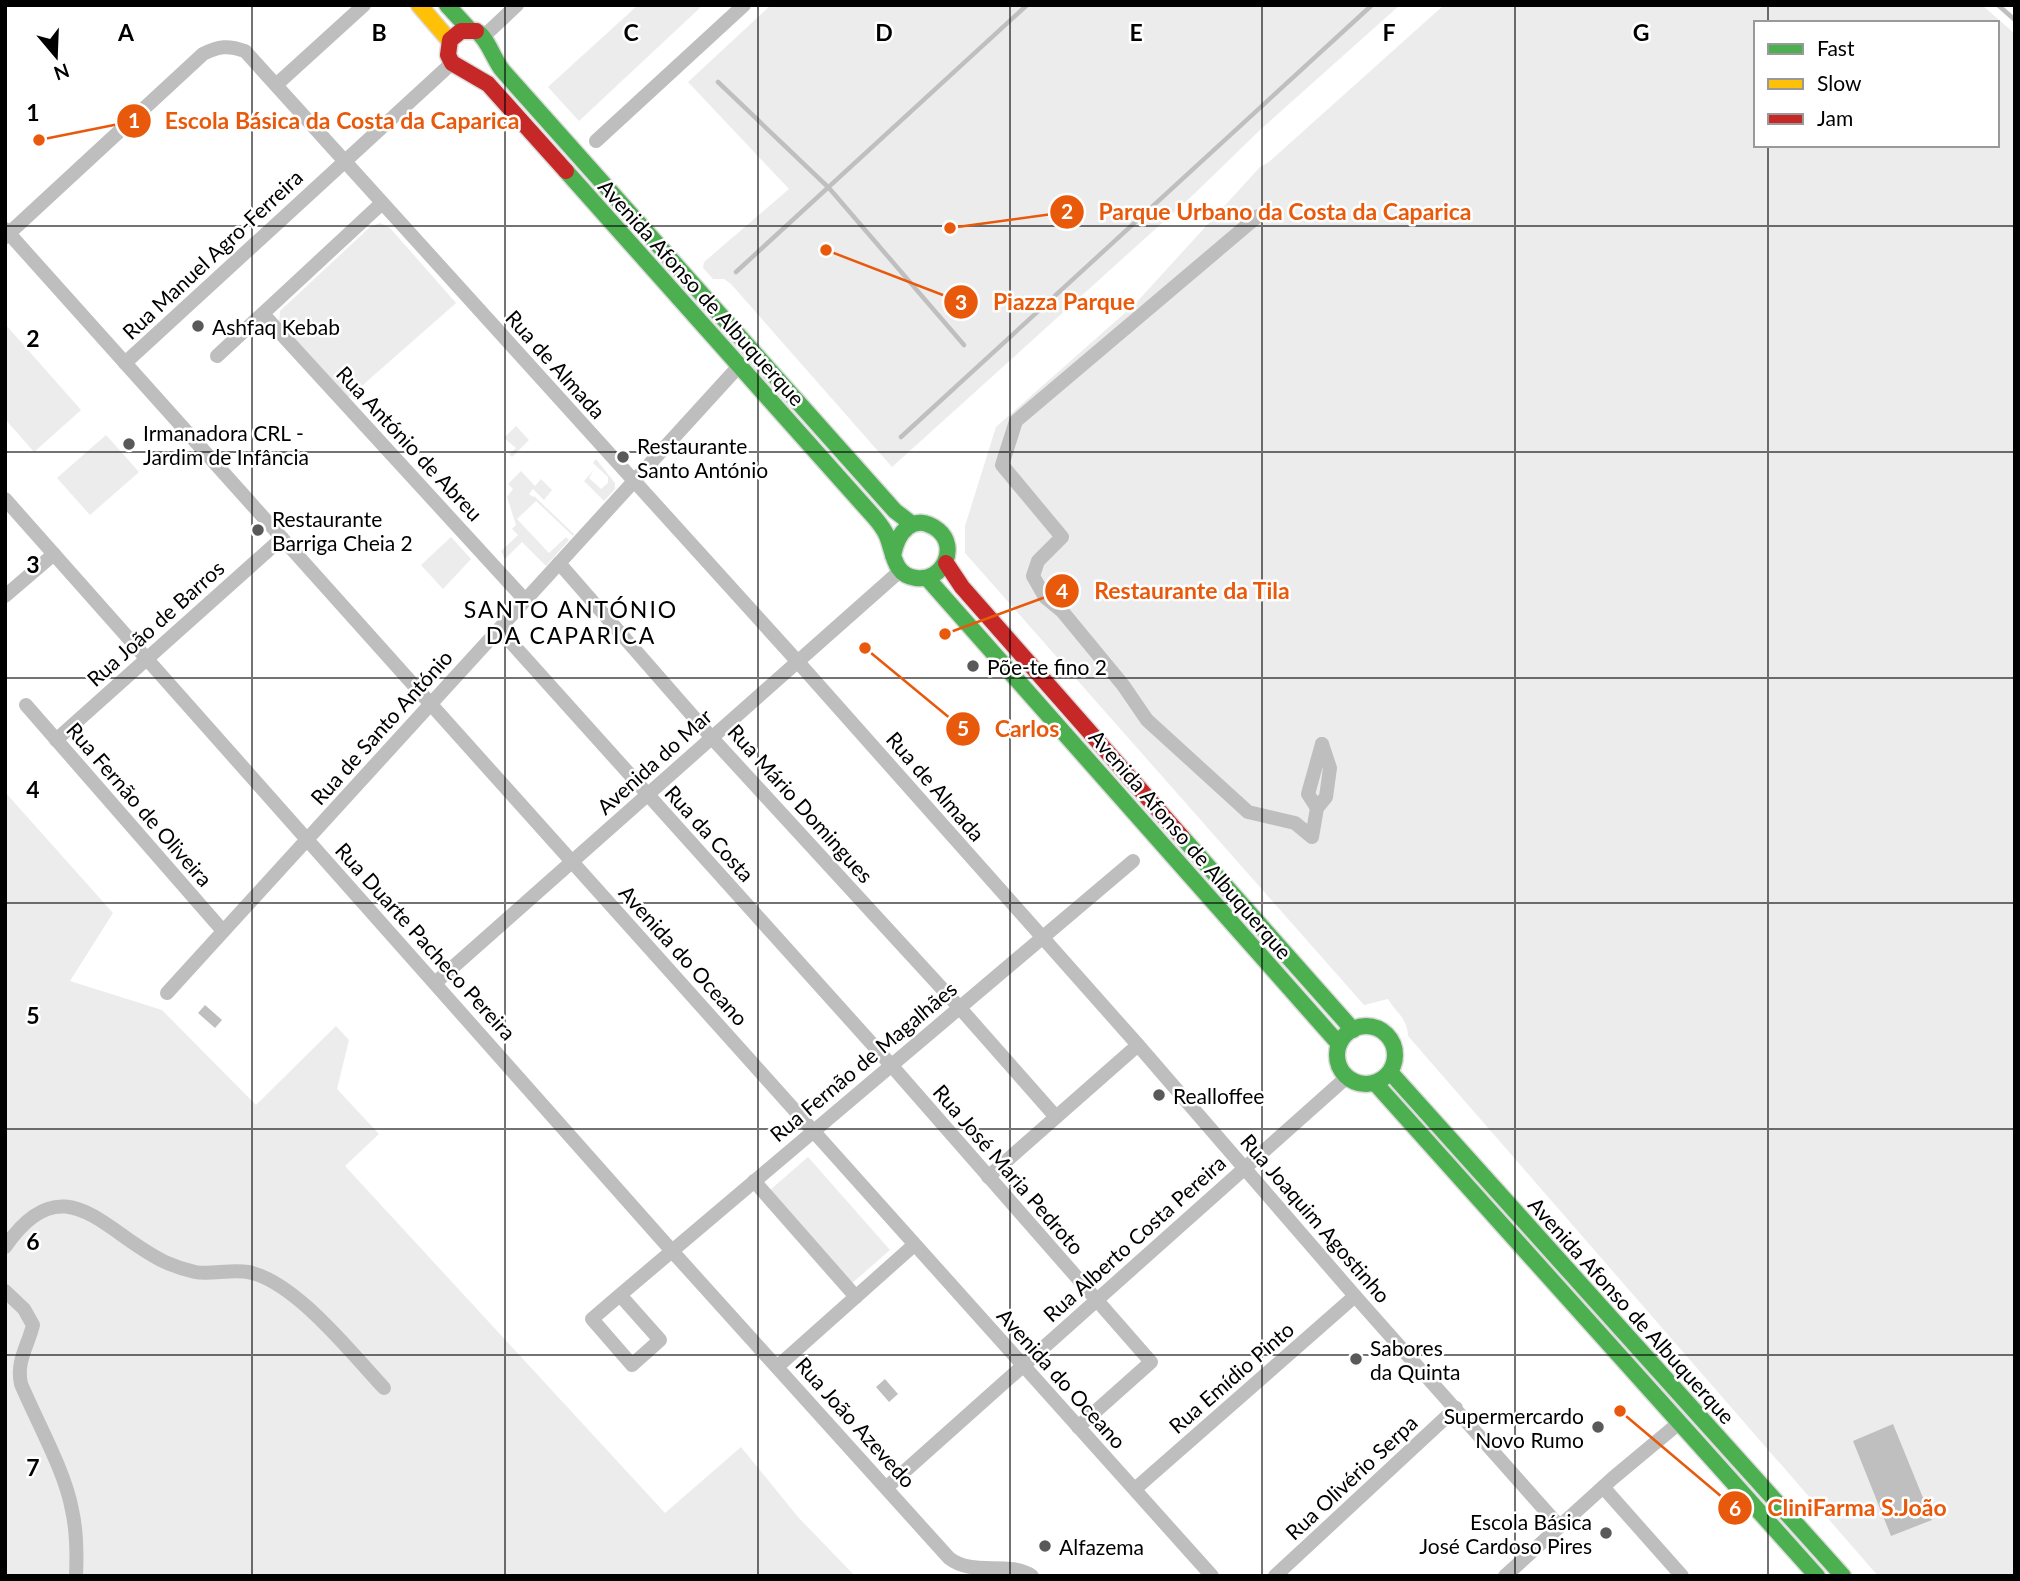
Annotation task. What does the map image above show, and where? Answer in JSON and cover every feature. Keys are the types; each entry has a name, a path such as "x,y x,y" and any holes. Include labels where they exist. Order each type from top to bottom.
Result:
{"main road":[{"path":"419,5 449,40"},
{"name":"Avenida Afonso de Albuquerque","path":"447,5 480,37 492,58 579,158 895,511 912,524 930,525 944,537 948,554 946,563 962,587 1353,1030"},
{"path":"458,66 447,52 449,40 457,32 480,37"},
{"name":"Rua Manuel Agro-Ferreira","path":"458,66 476,68 486,60 480,37"},
{"name":"Avenida Afonso de Albuquerque","path":"458,66 488,84 875,518 887,537 892,556 900,571"},
{"path":"892,556 895,539 912,524"},
{"path":"900,571 917,579 927,578 941,570 946,563"},
{"name":"Avenida Afonso de Albuquerque","path":"927,578 1339,1044 1337,1055 1347,1077"},
{"path":"1339,1044 1353,1030 1372,1027 1387,1035 1393,1043 1394,1063 1390,1072 1375,1083 1364,1084 1347,1077"},
{"name":"Avenida Afonso de Albuquerque","path":"1390,1072 1843,1576"},
{"name":"Avenida Afonso de Albuquerque","path":"1375,1083 1817,1576"}],"street":[{"path":"276,85 365,5"},
{"path":"480,37 517,5"},
{"path":"596,141 744,5"},
{"name":"Rua de Almada","path":"7,233 203,54 217,47 232,46 245,51 798,662 1041,937"},
{"name":"Rua Manuel Agro-Ferreira","path":"125,363 344,162 458,66"},
{"path":"217,356 382,204"},
{"path":"1258,216 1016,421 1002,465 1062,537 1038,561 1033,576 1045,597 1062,611 1123,685 1147,720 1248,812 1295,823 1312,837 1317,808 1326,797 1330,768 1322,744"},
{"name":"Avenida do Oceano","path":"7,233 1212,1576"},
{"name":"Rua António de Abreu","path":"263,314 525,600"},
{"name":"Rua de Santo António","path":"167,993 739,366"},
{"name":"Rua Duarte Pacheco Pereira","path":"5,499 672,1251"},
{"name":"Rua João de Barros","path":"56,740 282,538"},
{"path":"5,596 54,554"},
{"name":"Rua Mário Domingues","path":"559,563 712,738 959,1007 1056,1117"},
{"name":"Avenida do Mar","path":"435,983 900,571"},
{"name":"Rua da Costa","path":"499,629 891,1065"},
{"name":"Rua Fernão de Oliveira","path":"26,705 223,931"},
{"name":"Rua Fernão de Magalhães","path":"620,1294 660,1340 632,1365 592,1320 620,1294 1133,860"},
{"name":"Rua Joaquim Agostinho","path":"1041,937 1559,1526"},
{"path":"988,1177 1138,1045"},
{"name":"Rua José Maria Pedroto","path":"891,1065 1151,1362 1078,1427"},
{"name":"Rua Alberto Costa Pereira","path":"887,1487 1347,1077"},
{"path":"754,1181 856,1297"},
{"path":"5,1247 21,1227 43,1210 59,1207 83,1210 101,1219 138,1247 166,1263 197,1273 248,1272 265,1277 297,1298 384,1388"},
{"path":"777,1367 914,1245"},
{"name":"Rua João Azevedo","path":"672,1251 957,1565 1014,1570 1027,1572 1032,1576"},
{"path":"5,1291 24,1309 33,1325 19,1363 19,1373 26,1397 62,1476 72,1509 77,1543 76,1576"},
{"name":"Rua Emídio Pinto","path":"1135,1489 1355,1296"},
{"name":"Rua Olivério Serpa","path":"1275,1576 1456,1408"},
{"path":"1505,1576 1603,1487 1679,1423"},
{"path":"1603,1487 1682,1576"}],"shaded area":[{"path":"638,5 703,5 579,121 548,87"},
{"path":"771,5 1400,5 892,467 731,284 724,279 713,279 703,268 704,262 789,189 688,82"},
{"path":"1444,5 1982,5 2015,34 2015,1576 1878,1576 1408,1036 1403,1020 1388,999 1364,1005 965,553 965,526 996,427 1135,304 1260,167 1269,162"},
{"path":"380,223 390,228 456,303 348,398 279,324 280,311 370,227"},
{"path":"5,324 81,410 34,452 5,419"},
{"path":"516,426 529,440 512,457 509,454 516,448 504,438"},
{"path":"106,435 139,472 90,515 57,478"},
{"path":"596,459 615,483 615,489 604,501 584,481 594,470 589,478 601,489 608,483 608,477 593,463"},
{"path":"521,471 535,486 541,479 552,490 544,500 533,489 529,494 574,534 573,536 536,501 517,519 549,553 566,537 569,540 546,566 522,542 505,559 501,551 518,535 512,529 516,525 507,497 513,489 508,484"},
{"path":"451,537 471,559 443,589 421,565"},
{"path":"5,792 113,913 70,981 162,1010 256,1105 336,1026 349,1040 337,1089 379,1134 345,1166 665,1513 741,1447 798,1517 855,1576 5,1576"},
{"path":"205,1005 222,1020 215,1028 198,1013"},
{"path":"808,1157 890,1250 851,1284 769,1191"},
{"path":"885,1379 898,1394 889,1402 876,1387"},
{"path":"1893,1424 1932,1520 1891,1536 1853,1441"}],"waterway":[{"path":"736,272 1027,5"},
{"path":"901,437 1372,5"},
{"path":"1998,5 2015,20"},
{"path":"718,82 829,188 964,345"}],"traffic: fast":[{"path":"447,5 469,29"},
{"path":"476,31 484,39 503,71 895,511 912,524"},
{"path":"566,171 875,518 886,533 893,556 903,573 916,578 934,575 945,562 947,545 938,530 929,525 914,524 902,533 893,556"},
{"path":"927,578 1339,1044"},
{"path":"1182,837 1353,1030"},
{"path":"1366,1026 1377,1028 1390,1039 1395,1055 1393,1066 1382,1079 1366,1084 1355,1082 1342,1071 1337,1055 1339,1044 1350,1031 1366,1026"},
{"path":"1390,1072 1843,1576"},
{"path":"1375,1083 1817,1576"}],"traffic: slow":[{"path":"419,5 449,40"}],"traffic: jam":[{"path":"476,31 461,31 450,40 448,55 452,63 488,84 566,171"},
{"path":"946,563 962,587 1182,837"}],"place":[{"name":"Escola Básica da Costa da Caparica","path":"39,140"},
{"name":"Parque Urbano da Costa da Caparica","path":"950,228"},
{"name":"Piazza Parque","path":"826,250"},
{"name":"Ashfaq Kebab","path":"198,326"},
{"name":"Irmanadora CRL - Jardim de Infância","path":"129,444"},
{"name":"Restaurante Santo António","path":"623,457"},
{"name":"Restaurante Barriga Cheia 2","path":"258,530"},
{"name":"Restaurante da Tila","path":"945,634"},
{"name":"Carlos","path":"865,648"},
{"name":"Põe-te fino 2","path":"973,666"},
{"name":"Realloffee","path":"1159,1095"},
{"name":"Sabores da Quinta","path":"1356,1359"},
{"name":"CliniFarma S.João","path":"1620,1411"},
{"name":"Supermercardo Novo Rumo","path":"1598,1427"},
{"name":"Escola Básica José Cardoso Pires","path":"1606,1533"},
{"name":"Alfazema","path":"1045,1546"}],"district":[{"name":"SANTO ANTÓNIO DA CAPARICA","path":"571,622"}]}
